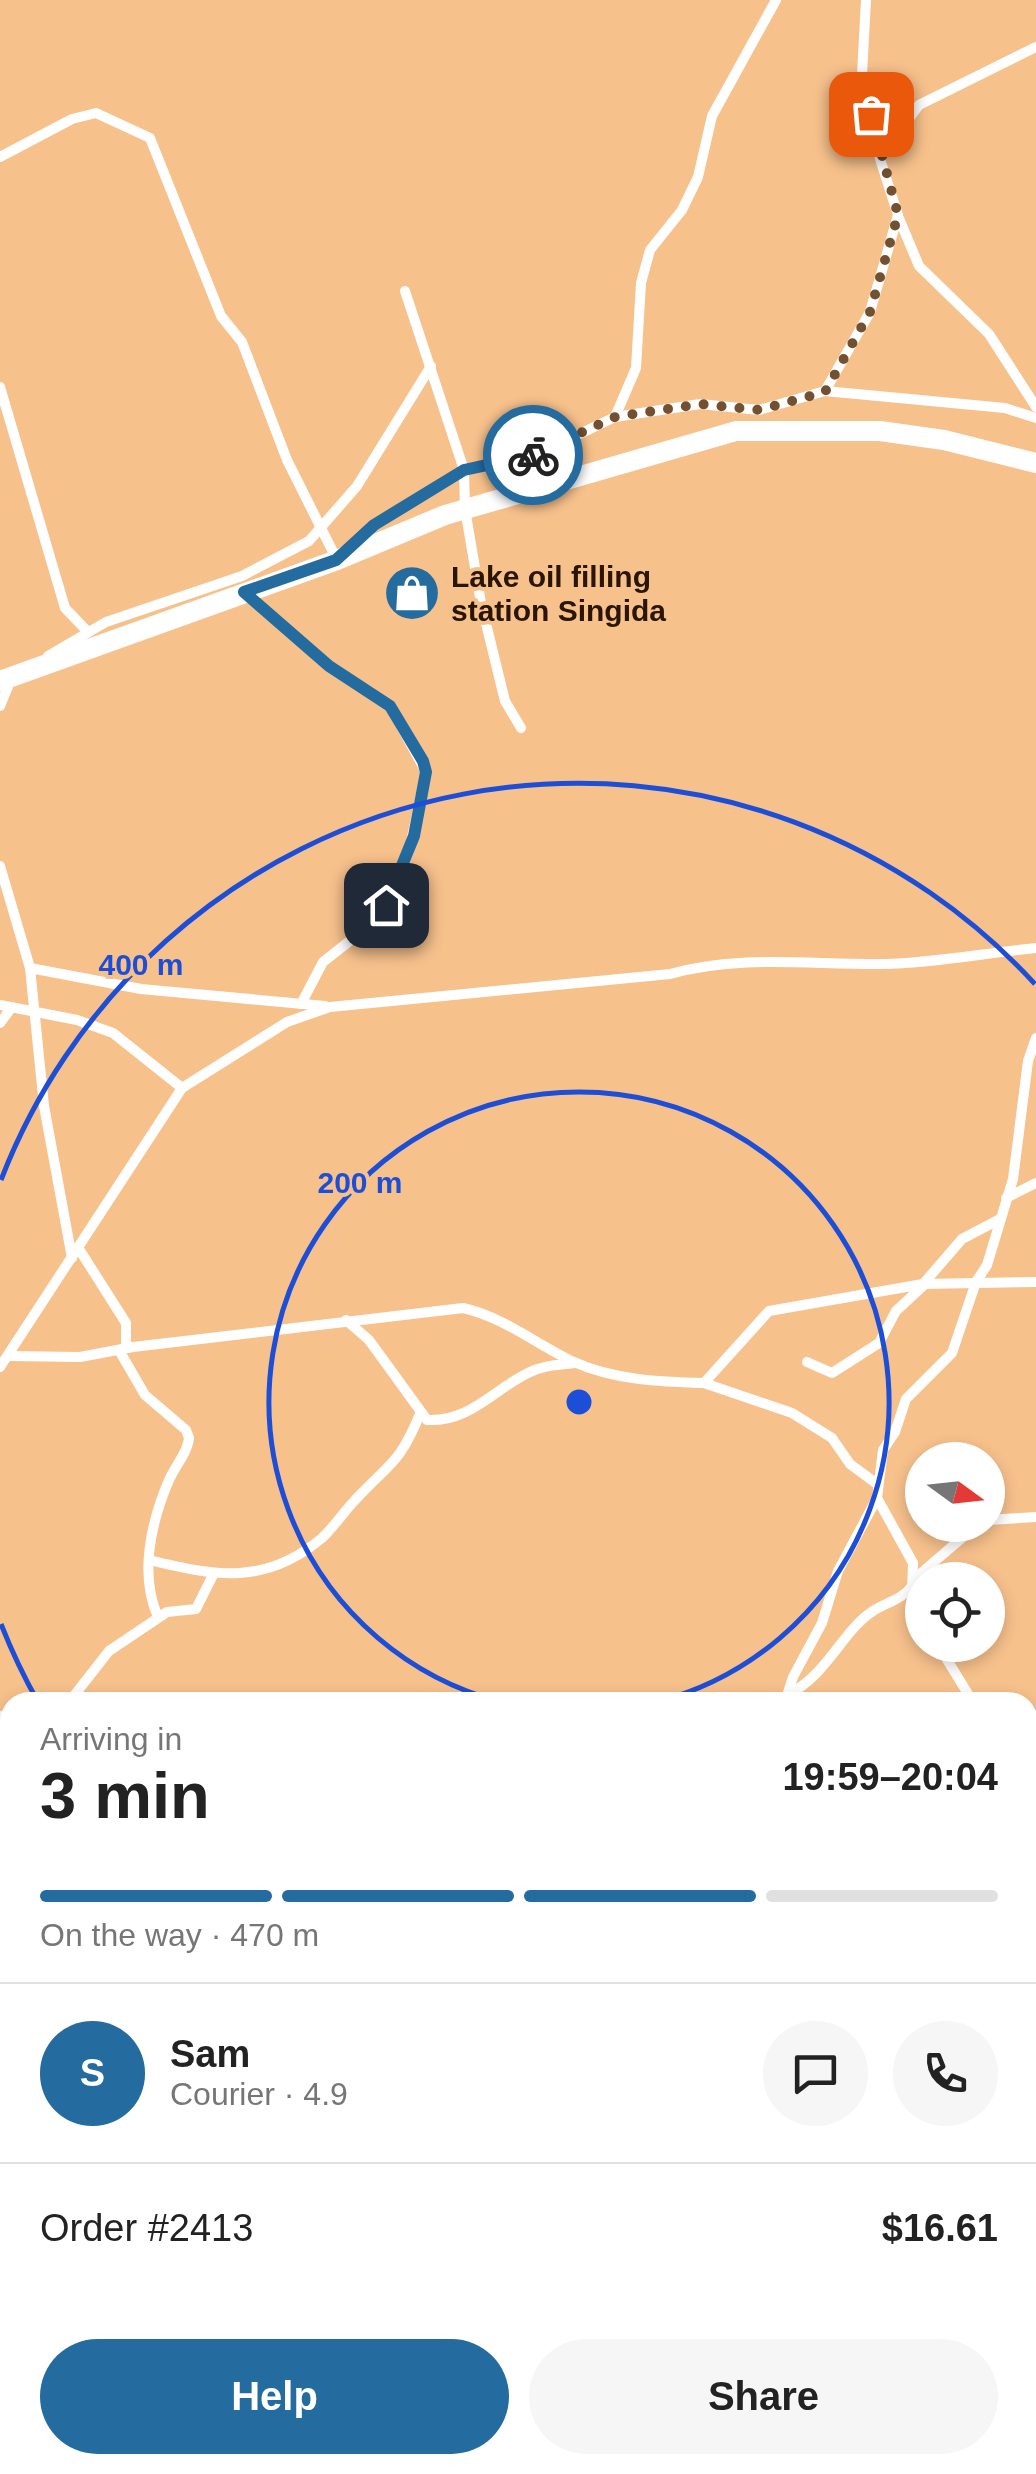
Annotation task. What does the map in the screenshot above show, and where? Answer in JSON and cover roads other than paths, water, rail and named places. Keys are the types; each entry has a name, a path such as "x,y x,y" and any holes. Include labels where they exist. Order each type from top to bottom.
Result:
{"highway":[{"path":"6,679 465,508 736,432 880,432 944,440 1036,463"}],"street":[{"path":"615,417 636,368 641,283 650,250 688,198 698,177 712,116 776,0"},
{"path":"866,0 862,75 880,159 919,266 989,334 1036,407"},
{"path":"880,159 899,126 919,105 1036,47"},
{"path":"0,157 72,119 96,113 150,138 221,316 228,319 242,342 287,460 320,532 343,556 374,525 464,470 540,453 615,417 700,404 759,410 825,392 1005,408 1036,418"},
{"path":"825,392 870,312 898,215"},
{"path":"405,290 464,470 465,508 505,701 521,728"},
{"path":"38,668 54,652 88,632 242,576 290,554 320,532 356,486 431,366"},
{"path":"0,387 62,598 75,622 88,632"},
{"path":"244,592 329,666 390,706 426,772 414,836 394,892 375,921 324,962 302,1004"},
{"path":"0,706 6,679"},
{"path":"0,866 30,968 32,1012 64,1216 76,1253 126,1323 123,1350 145,1395 186,1430 190,1443 161,1502 149,1560 149,1596 158,1618"},
{"path":"30,968 141,990 330,1007 670,974 699,966 790,959 905,964 1036,948"},
{"path":"0,1023 6,1006 77,1020 117,1035 182,1088"},
{"path":"4,1362 20,1330 76,1253 182,1088 288,1022 330,1007"},
{"path":"789,1692 822,1624 838,1571 876,1498 883,1450 906,1398 952,1353 976,1282 989,1258 1006,1198 1028,1062 1036,1038"},
{"path":"1024,1101 1036,1088"},
{"path":"1006,1198 1036,1183"},
{"path":"64,1216 73,1224 92,1227"},
{"path":"807,1362 832,1373 869,1353 896,1311 962,1239 1000,1219"},
{"path":"989,1258 1002,1283"},
{"path":"704,1384 769,1311 924,1284 1036,1282"},
{"path":"4,1362 463,1308 504,1323 576,1363 630,1378 704,1384 792,1413 832,1438 850,1464 876,1484"},
{"path":"345,1320 369,1340 420,1414 438,1420 470,1412 528,1373 576,1363"},
{"path":"149,1560 214,1575 268,1571 309,1548 397,1461 420,1414"},
{"path":"876,1498 911,1562"},
{"path":"1005,1519 1036,1516"},
{"path":"935,1562 958,1542"},
{"path":"76,1692 109,1651 158,1618 196,1610 214,1575"},
{"path":"794,1692 828,1663 864,1618 905,1595"},
{"path":"948,1662 967,1692"},
{"path":"546,2474 592,2474"}],"place":[{"name":"Lake oil filling station Singida","path":"412,593"}]}
